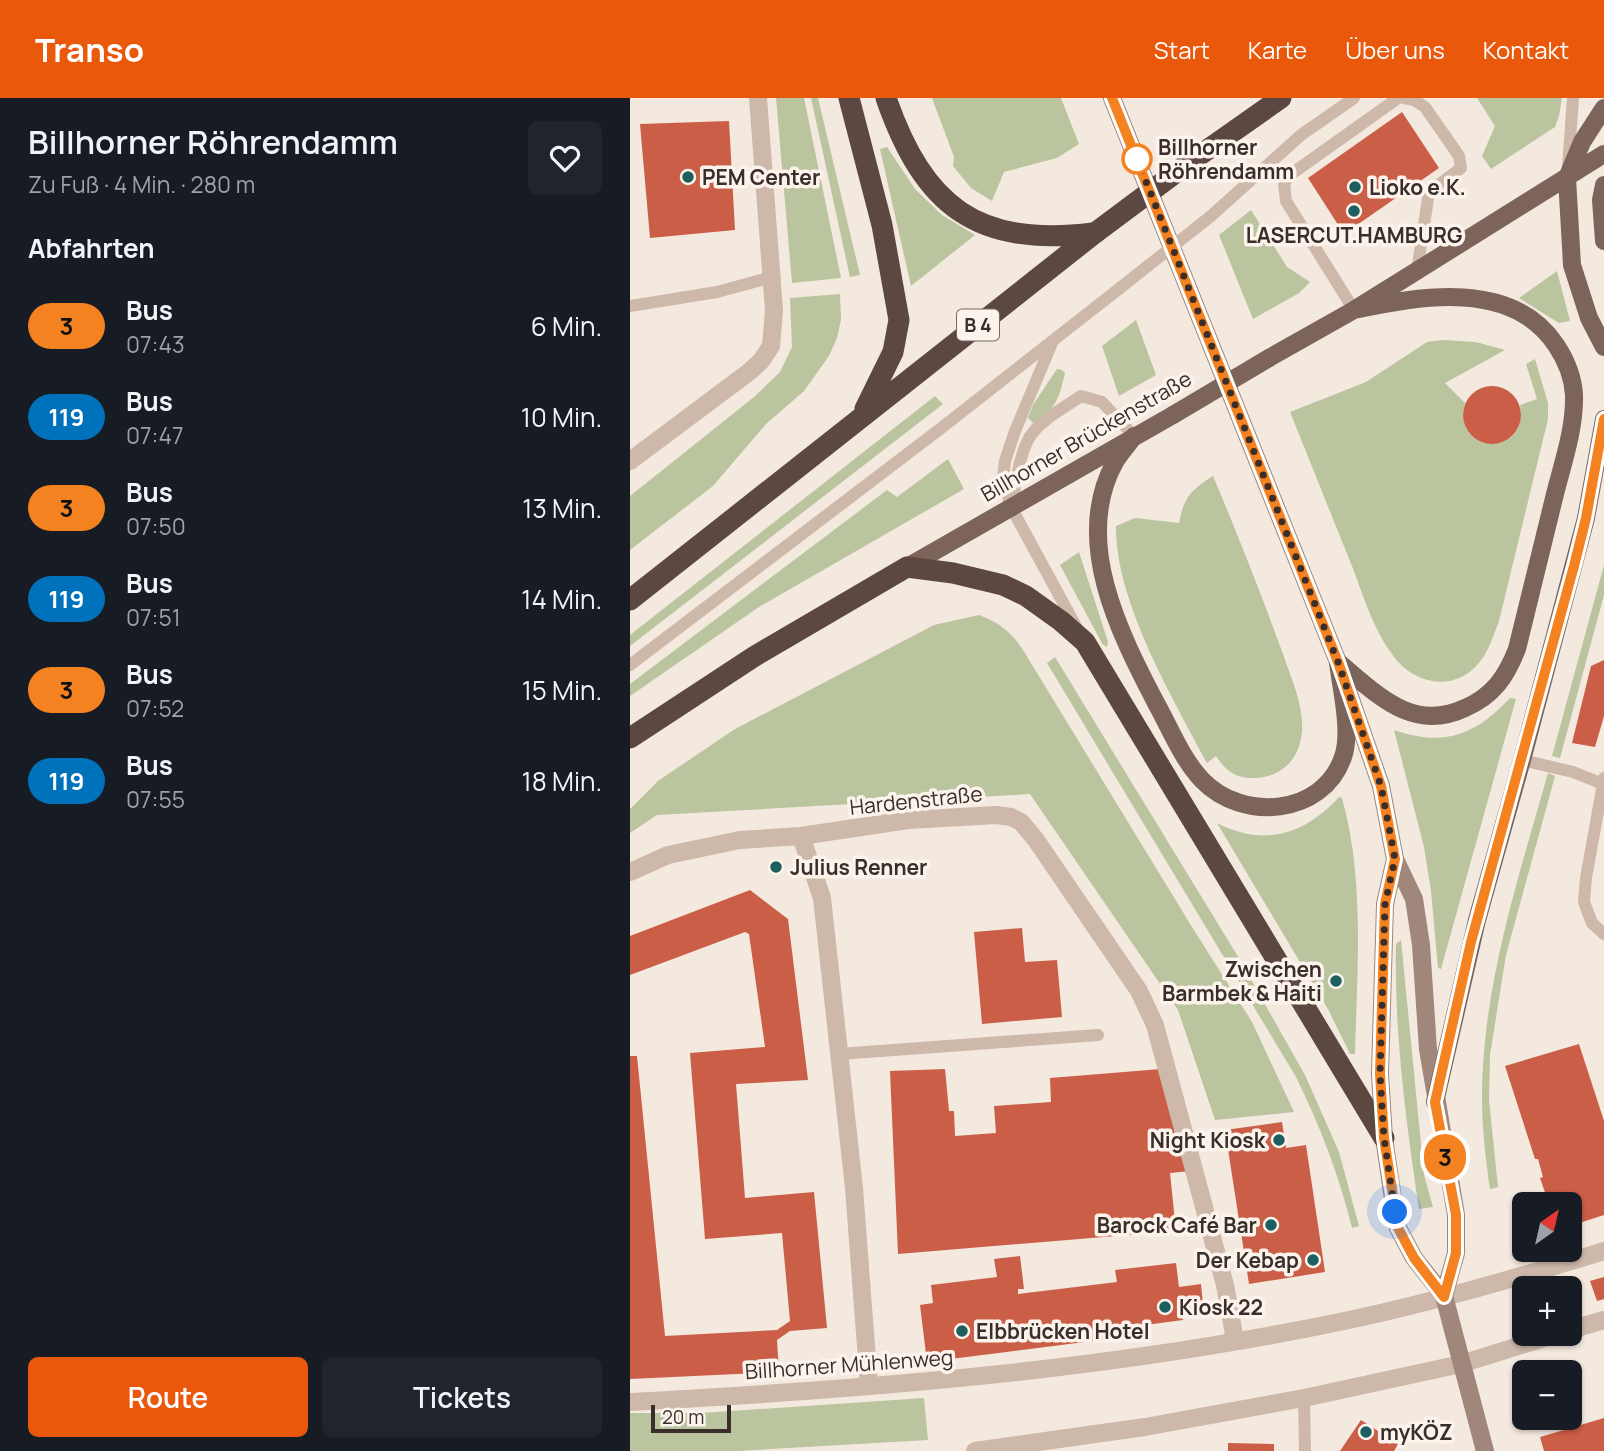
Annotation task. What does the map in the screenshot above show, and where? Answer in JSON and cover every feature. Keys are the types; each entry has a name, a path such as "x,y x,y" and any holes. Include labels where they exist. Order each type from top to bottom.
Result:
{"highway":[{"path":"849,98 883,225 899,320 893,352 861,417"},
{"path":"886,98 909,154 921,173 949,204 973,221 1041,237 1095,233 1281,98"},
{"name":"B 4","path":"630,600 1095,233"},
{"path":"907,567 953,573 1003,585 1026,596 1085,642 1384,1138"},
{"name":"Billhorner Brückenstraße","path":"630,738 709,685 907,567"}],"main road":[{"path":"1604,108 1582,142 1567,178 1572,265 1589,318 1604,347"},
{"name":"Billhorner Brückenstraße","path":"907,567 1354,310 1604,154"},
{"path":"1604,185 1601,200 1604,241"},
{"path":"1338,662 1383,699 1422,717 1435,718 1454,714 1491,694 1502,680 1517,649 1574,408 1571,378 1561,352 1542,328 1520,312 1497,303 1444,297 1405,299 1354,310"},
{"path":"1435,1102 1467,959 1586,518 1604,419"},
{"path":"1134,436 1116,460 1101,500 1098,546 1103,578 1134,661 1185,757 1202,781 1224,796 1245,805 1265,809 1288,806 1306,799 1327,784 1337,769 1345,748 1338,662"}],"street":[{"path":"630,461 749,372 771,346 772,277 758,98"},
{"path":"1112,98 1338,662 1381,786 1395,859 1414,900 1421,945 1427,1049 1456,1215 1456,1253 1444,1297"},
{"name":"Hardenstraße","path":"630,872 668,855 728,842 801,836 908,820 996,815 1011,817 1027,828 1139,991 1155,1025 1225,1286 1235,1340"},
{"path":"801,836 822,898 854,1188 869,1386"},
{"path":"1395,859 1385,904 1380,1074 1384,1138 1398,1228 1414,1258 1444,1297 1485,1451"},
{"name":"Billhorner Mühlenweg","path":"630,1402 961,1379 1085,1365 1350,1320 1444,1297 1604,1251"},
{"path":"1582,1326 1604,1320"},
{"path":"975,1451 1145,1427 1304,1398 1461,1364 1519,1346"}],"lane":[{"path":"630,665 940,429 1211,216 1301,135 1354,98"},
{"path":"1354,310 1286,201 1284,184 1290,175 1398,98"},
{"path":"1404,98 1414,100 1425,107 1459,156 1461,168 1429,192 1418,271"},
{"path":"1567,178 1573,98"},
{"path":"630,306 717,292 772,277"},
{"path":"1053,340 1015,431 1005,461 1003,479 1011,507 1085,642"},
{"path":"1011,507 1020,463 1030,438 1044,423 1081,396 1102,402 1134,436"},
{"path":"1522,760 1603,781 1584,902 1592,923 1604,934"},
{"path":"839,1054 1098,1035"},
{"path":"1304,1398 1305,1451"}],"green space":[{"path":"776,98 804,98 841,278 792,283"},
{"path":"811,98 818,98 860,275 850,277"},
{"path":"932,98 1061,98 1079,144 1057,158 1004,172 992,201 971,188 953,166 954,157"},
{"path":"1477,98 1562,98 1555,127 1491,169 1482,156 1495,126"},
{"path":"887,147 915,189 942,215 975,235 911,286 880,149"},
{"path":"1251,210 1287,267 1310,282 1299,293 1253,319 1219,235"},
{"path":"1557,271 1570,321 1559,323 1519,298"},
{"path":"840,294 841,320 837,338 829,356 804,391 766,424 713,486 630,550 630,496 754,397 780,372 792,347 790,298"},
{"path":"1136,320 1156,375 1119,396 1102,346"},
{"path":"1427,342 1476,342 1505,350 1445,383 1465,403 1464,420 1469,433 1479,441 1491,444 1503,442 1514,435 1520,423 1520,405 1537,399 1526,364 1535,359 1548,403 1548,419 1499,621 1488,649 1468,673 1457,679 1433,681 1421,678 1400,664 1379,634 1290,412 1366,382"},
{"path":"1057,369 1065,373 1058,397 1052,408 1033,423 1028,418 1033,405"},
{"path":"935,396 943,404 630,646 630,635"},
{"path":"948,459 964,489 759,607 630,696 630,684 887,490 897,497"},
{"path":"1213,476 1275,632 1301,712 1302,731 1298,750 1288,765 1265,777 1248,778 1237,775 1228,770 1216,756 1207,763 1148,648 1125,585 1118,555 1116,526 1135,518 1179,523 1183,507 1190,495"},
{"path":"1079,552 1108,642 1107,647 1103,645 1060,565"},
{"path":"1604,565 1604,595 1560,758 1552,756"},
{"path":"979,615 1004,628 1023,650 1252,1022 1294,1112 1215,1120 1178,1010 1030,794 657,815 630,833 630,809 658,781 735,729 934,625"},
{"path":"1055,657 1237,955 1305,1075 1339,1152 1359,1226 1352,1228 1328,1151 1296,1077 1047,663"},
{"path":"1510,698 1516,699 1441,969 1438,968 1424,847 1394,730 1428,738 1457,735 1484,721"},
{"path":"1548,773 1555,776 1506,955 1490,1055 1489,1100 1498,1187 1490,1189 1482,1113 1486,1029 1499,955"},
{"path":"1339,797 1342,798 1349,829 1357,893 1355,1054 1350,1054 1328,1009 1217,823 1251,834 1282,833 1312,820"},
{"path":"1401,940 1424,1175 1433,1207 1419,1209 1399,1044 1396,944"},
{"path":"924,1398 928,1440 738,1451 630,1451 630,1413 701,1413"}],"building":[{"path":"1402,112 1439,168 1344,234 1308,178"},
{"name":"PEM Center","path":"729,121 735,230 650,238 640,124"},
{"path":"1486,386 1498,386 1513,394 1521,409 1521,421 1513,436 1498,444 1486,444 1471,436 1463,421 1463,409 1471,394"},
{"path":"1604,660 1604,716 1595,747 1572,743 1591,666"},
{"path":"750,890 788,919 808,1080 736,1084 745,1198 814,1192 827,1328 790,1331 777,1340 779,1372 630,1379 630,1056 637,1056 665,1336 777,1330 790,1321 782,1233 705,1239 690,1053 765,1047 749,934 745,932 630,975 630,936"},
{"path":"1022,928 1025,962 1057,960 1062,1017 982,1024 974,932"},
{"path":"1579,1044 1604,1121 1604,1215 1582,1222 1582,1192 1545,1192 1538,1159 1535,1159 1505,1066"},
{"path":"945,1069 949,1111 954,1111 955,1136 996,1133 994,1106 1051,1102 1050,1078 1161,1069 1191,1171 1170,1173 1176,1231 898,1254 890,1071"},
{"path":"1282,1122 1286,1148 1306,1145 1325,1272 1249,1284 1225,1130"},
{"path":"1020,1256 1024,1289 1018,1289 1018,1294 1117,1282 1115,1270 1176,1263 1179,1287 1201,1284 1203,1305 1182,1311 1183,1320 1123,1328 1124,1337 927,1362 920,1305 933,1303 931,1285 997,1277 994,1259"},
{"path":"1604,1277 1604,1299 1597,1301 1590,1281"},
{"path":"1604,1418 1604,1451 1544,1451 1540,1437 1564,1430 1582,1430 1582,1425"},
{"name":"myKÖZ","path":"1361,1420 1398,1444 1394,1451 1340,1451"},
{"path":"1228,1443 1274,1444 1274,1451 1228,1451"}],"bus line":[{"name":"3","path":"1112,98 1338,662 1381,786 1395,859 1385,904 1380,1074 1384,1138 1398,1228 1414,1258 1444,1297 1456,1253 1456,1215 1435,1102 1471,942 1505,825 1586,518 1604,419"}],"place":[{"name":"Billhorner Röhrendamm","path":"1137,159"},
{"name":"PEM Center","path":"688,177"},
{"name":"Lioko e.K.","path":"1355,187"},
{"name":"LASERCUT.HAMBURG","path":"1354,211"},
{"name":"Julius Renner","path":"776,867"},
{"name":"Zwischen Barmbek & Haiti","path":"1336,981"},
{"name":"Night Kiosk","path":"1279,1140"},
{"name":"Barock Café Bar","path":"1271,1225"},
{"name":"Der Kebap","path":"1313,1260"},
{"name":"Kiosk 22","path":"1165,1307"},
{"name":"Elbbrücken Hotel","path":"962,1331"},
{"name":"myKÖZ","path":"1366,1432"}],"route":[{"path":"1137,159 1338,662 1381,786 1395,859 1385,904 1380,1074 1384,1138 1395,1212"}]}
